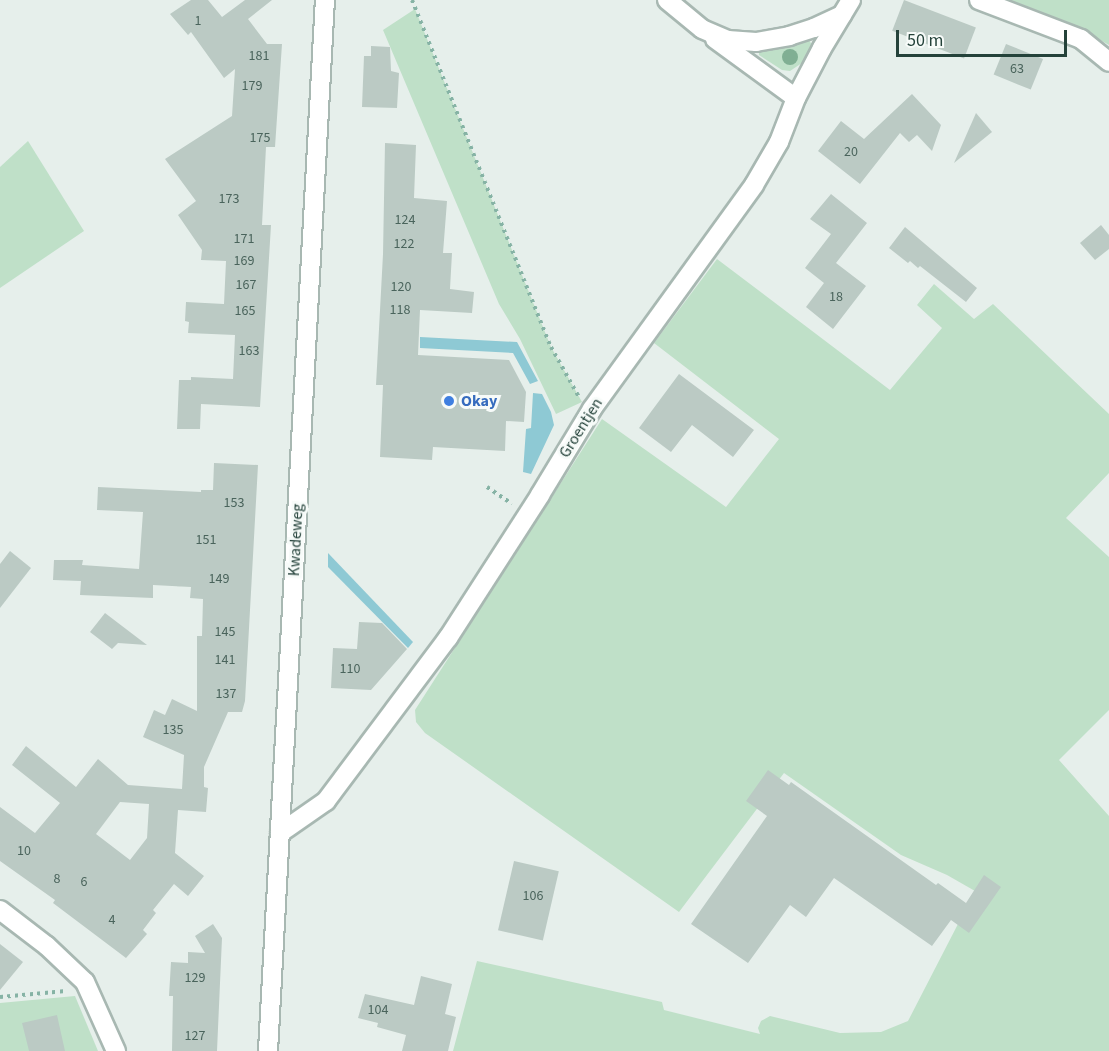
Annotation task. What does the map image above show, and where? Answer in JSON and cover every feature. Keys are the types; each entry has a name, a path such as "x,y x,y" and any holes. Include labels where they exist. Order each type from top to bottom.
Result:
{"street":[{"name":"Kwadeweg","path":"268,1051 325,0"},
{"path":"667,0 702,29 796,98"},
{"path":"980,0 1081,39 1109,62"},
{"name":"Groentjen","path":"280,833 326,801 448,638 528,515 592,409 754,185 779,142 796,98 846,7"},
{"path":"702,29 728,40 756,42 814,28 846,7"},
{"path":"0,910 47,946 85,982 116,1051"}],"path":[{"path":"412,0 551,347 582,402 592,409"},
{"path":"487,487 528,515"},
{"path":"0,997 88,988"}],"green space":[{"path":"1010,0 1109,0 1109,45 1070,23"},
{"path":"415,9 551,347 582,402 556,414 520,339 499,304 383,30"},
{"path":"809,40 812,45 802,63 790,71 782,70 759,55 759,51 763,48"},
{"path":"28,141 84,231 0,288 0,167"},
{"path":"717,259 890,390 942,328 917,305 934,284 974,319 993,304 1109,414 1109,473 1066,518 1109,557 1109,710 1059,760 1109,816 1109,1051 453,1051 477,961 662,1002 664,1010 760,1034 758,1028 761,1021 770,1016 840,1033 881,1032 908,1021 975,891 947,875 901,855 784,773 679,912 425,733 416,722 415,710 602,419 726,507 779,439 654,343"},
{"path":"75,996 98,1051 0,1051 0,1003"}],"water":[{"path":"420,337 517,342 538,381 530,384 513,353 420,348"},
{"path":"533,393 542,394 551,412 554,425 531,474 523,472 526,429 531,428"},
{"path":"328,553 413,642 408,648 328,567"}],"building":[{"path":"191,0 208,0 222,17 245,0 272,0 248,19 267,44 282,44 275,147 266,147 262,225 271,225 260,407 201,404 200,429 177,429 179,380 191,380 191,377 233,379 235,335 188,333 189,322 185,321 186,302 224,304 226,261 201,260 202,250 178,215 196,201 165,159 232,116 235,69 224,78 191,32 188,35 170,14"},
{"path":"904,0 976,28 964,58 892,31"},
{"path":"1006,44 1043,59 1031,90 994,75"},
{"path":"371,46 390,47 391,71 399,73 397,108 362,107 364,56 371,56"},
{"path":"912,94 941,125 932,151 917,135 909,142 900,133 860,184 818,151 841,121 864,139"},
{"path":"976,113 992,132 954,163"},
{"path":"385,143 416,145 414,198 447,201 443,253 452,253 450,289 474,292 472,313 420,310 418,355 509,360 526,392 524,422 506,421 505,451 433,447 432,460 380,457 383,385 376,385 383,254"},
{"path":"831,194 867,223 836,263 866,286 833,329 806,307 824,283 805,268 831,234 810,219"},
{"path":"1101,225 1109,235 1109,249 1095,260 1080,243"},
{"path":"905,227 977,288 966,302 920,266 918,268 910,261 908,263 889,248"},
{"path":"679,374 754,430 733,457 692,425 671,452 639,428"},
{"path":"214,463 258,465 245,701 242,712 228,712 204,767 204,787 208,788 206,812 178,810 175,853 204,876 188,896 174,884 153,910 156,913 143,930 147,934 126,958 53,903 55,900 0,861 0,807 35,833 60,803 12,765 26,746 76,787 98,759 128,785 182,789 184,755 143,737 154,710 165,715 172,699 197,711 197,636 202,636 203,599 190,598 191,587 153,585 153,598 80,595 81,581 53,580 54,560 83,560 82,565 139,569 143,512 97,510 98,487 201,492 201,490 213,490","holes":["120,802 149,804 147,838 130,860 96,834"]},
{"path":"10,551 31,568 0,608 0,564"},
{"path":"105,613 147,645 118,643 112,649 90,632"},
{"path":"359,622 382,623 407,649 371,690 331,688 333,648 357,649"},
{"path":"768,770 789,785 791,782 936,885 938,883 966,903 984,875 1001,887 969,933 951,920 932,946 834,878 806,917 790,905 748,963 691,924 767,816 746,801"},
{"path":"514,861 559,871 543,941 498,930"},
{"path":"213,924 222,938 217,1051 172,1051 173,996 169,996 171,962 188,963 188,952 205,953 195,936"},
{"path":"0,944 23,962 0,990"},
{"path":"421,976 452,984 445,1014 456,1017 448,1051 402,1051 406,1035 377,1027 378,1023 358,1018 365,994 414,1005"},
{"path":"57,1015 65,1051 29,1051 22,1023"}],"place":[{"name":"Okay","path":"449,401"}]}
